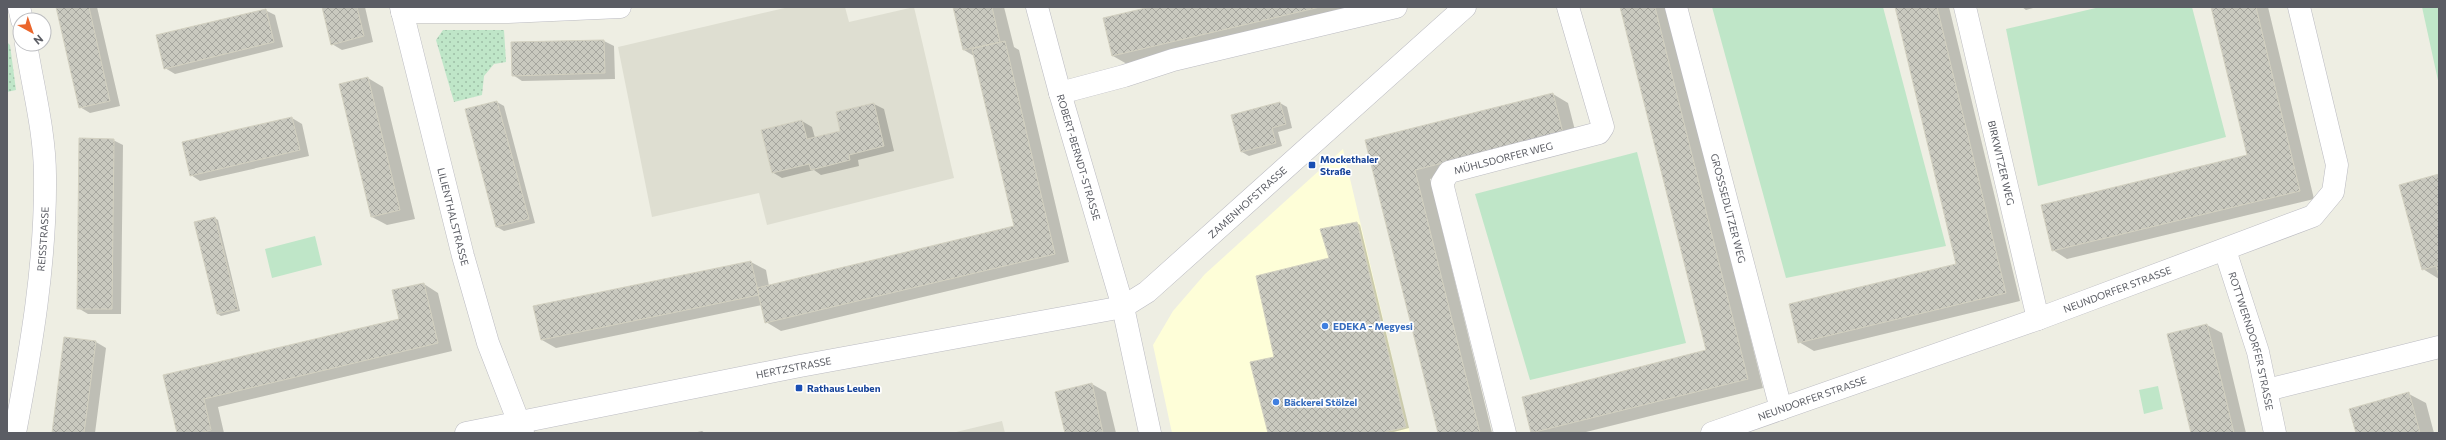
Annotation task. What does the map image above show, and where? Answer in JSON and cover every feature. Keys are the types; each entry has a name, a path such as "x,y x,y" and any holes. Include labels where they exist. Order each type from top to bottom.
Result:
{"street":[{"path":"401,10 508,12 620,7"},
{"name":"ROBERT-BERNDT-STRASSE","path":"1038,7 1060,93 1123,307"},
{"path":"1060,93 1124,76 1173,60 1396,7"},
{"name":"ZAMENHOFSTRASSE","path":"1123,307 1147,292 1464,7"},
{"name":"MÜHLSDORFER WEG","path":"1505,433 1442,183 1449,172 1599,133 1603,127 1568,7"},
{"name":"GROSSSEDLITZER WEG","path":"1676,7 1781,409"},
{"name":"BIRKWITZER WEG","path":"1964,7 2038,319"},
{"name":"NEUNDORFER STRASSE","path":"1712,433 2038,319 2313,216 2333,192 2337,165 2299,7"},
{"name":"LILIENTHALSTRASSE","path":"401,10 463,256 488,343 521,428"},
{"name":"REISSTRASSE","path":"15,433 30,351 38,289 45,175 27,52"},
{"name":"ROTTWERNDORFER STRASSE","path":"2225,250 2258,352 2275,433"},
{"path":"1123,307 1150,433"},
{"name":"HERTZSTRASSE","path":"466,433 521,428 800,366 1123,307"},
{"path":"2267,390 2439,347"}],"shaded area":[{"path":"789,7 845,7 849,22 914,7 954,178 767,225 759,193 652,217 618,47"},
{"path":"1712,7 1883,7 1946,246 1786,278"},
{"path":"2100,7 2192,7 2226,137 2038,186 2006,29"},
{"path":"2422,7 2439,7 2439,85"},
{"path":"443,30 504,30 506,62 494,64 484,76 482,95 454,102 436,40"},
{"path":"7,42 10,45 16,90 7,92"},
{"path":"1343,149 1410,433 1172,433 1153,345 1173,311 1205,274"},
{"path":"1637,152 1686,343 1530,380 1475,194"},
{"path":"315,236 322,265 272,278 265,249"},
{"path":"2158,386 2163,409 2144,414 2139,390"},
{"path":"1002,421 1005,433 952,433"}],"building":[{"path":"56,7 89,7 110,101 79,108"},
{"path":"322,7 357,7 364,36 331,45"},
{"path":"953,7 992,7 1000,42 963,50"},
{"path":"1150,7 1320,7 1112,56 1103,18"},
{"path":"1620,7 1655,7 1748,379 1531,433 1522,397 1706,350"},
{"path":"1895,7 1937,7 2006,293 1798,343 1789,304 1956,264"},
{"path":"2211,7 2256,7 2300,191 2052,251 2041,205 2247,155"},
{"path":"266,9 274,42 164,69 156,35"},
{"path":"604,40 605,73 512,76 511,42"},
{"path":"1005,41 1055,254 765,323 757,288 1014,226 972,49"},
{"path":"368,77 400,210 371,217 339,84"},
{"path":"1553,93 1563,133 1415,170 1480,433 1438,433 1365,140"},
{"path":"497,101 529,219 496,227 465,109"},
{"path":"1280,102 1286,124 1272,128 1276,143 1241,152 1231,115"},
{"path":"874,103 884,146 849,155 850,160 811,170 809,164 772,173 761,130 802,120 807,139 840,131 836,112"},
{"path":"292,117 300,150 190,176 182,142"},
{"path":"79,138 114,139 112,309 77,309"},
{"path":"2439,174 2439,277 2436,266 2422,270 2399,185"},
{"path":"215,217 238,309 217,314 194,222"},
{"name":"EDEKA - Megyesi","path":"1357,222 1406,427 1381,433 1268,433 1250,362 1274,357 1256,276 1329,258 1320,229"},
{"path":"751,261 759,295 541,340 533,306"},
{"path":"424,283 438,343 204,399 211,430 200,433 177,433 163,375 399,319 392,290"},
{"path":"2207,324 2234,433 2191,433 2167,334"},
{"path":"64,337 96,341 84,433 52,433"},
{"path":"1092,383 1103,433 1065,433 1055,392"},
{"path":"2409,392 2420,433 2356,433 2349,409"}],"place":[{"name":"Mockethaler Straße","path":"1312,165"},
{"name":"EDEKA - Megyesi","path":"1325,326"},
{"name":"Rathaus Leuben","path":"799,388"},
{"name":"Bäckerei Stölzel","path":"1276,402"}]}
